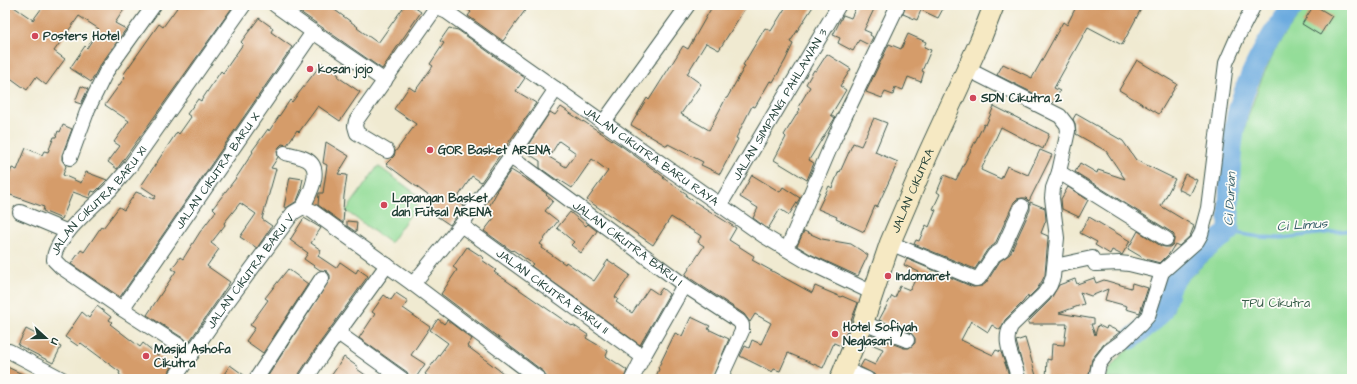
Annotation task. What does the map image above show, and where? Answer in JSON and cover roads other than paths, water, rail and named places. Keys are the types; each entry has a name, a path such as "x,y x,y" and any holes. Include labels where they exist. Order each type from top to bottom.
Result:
{"main road":[{"name":"JALAN CIKUTRA","path":"842,374 874,293 890,243 994,5"}],"street":[{"path":"70,158 88,109 106,72 154,5"},
{"name":"JALAN CIKUTRA BARU XI","path":"192,354 122,309 61,267 54,260 55,250 83,215 129,168 244,5"},
{"path":"275,5 385,81 356,121 355,126 357,133 387,151"},
{"path":"603,124 688,5"},
{"name":"JALAN SIMPANG PAHLAWAN 3","path":"720,205 839,5"},
{"path":"791,240 833,141 898,5"},
{"path":"1096,379 1099,364 1109,351 1140,325 1148,316 1162,272 1197,240 1201,234 1208,208 1226,63 1254,5"},
{"name":"JALAN CIKUTRA BARU RAYA","path":"385,81 435,9 440,9 447,12 603,124 784,249 874,293"},
{"name":"JALAN CIKUTRA BARU X","path":"122,309 313,32"},
{"path":"967,69 1060,116 1065,122 1068,131 1053,188 1052,198 1057,238 1054,277 1044,294 1011,326 1008,332 1008,348 1018,379"},
{"path":"414,284 461,225 510,158 556,89"},
{"path":"285,153 302,158 312,163 314,170 314,184 303,207 312,211 414,284 539,379"},
{"name":"JALAN CIKUTRA BARU I","path":"510,158 521,164 684,285 739,321 742,325 742,331 720,379"},
{"path":"1058,172 1166,239"},
{"path":"890,243 976,279 994,255 1002,250 1022,206"},
{"name":"JALAN CIKUTRA BARU V","path":"174,379 225,305 293,213 303,207"},
{"path":"20,212 68,232"},
{"name":"JALAN CIKUTRA BARU II","path":"461,225 643,357"},
{"path":"1055,266 1092,258 1095,264 1129,264 1162,272"},
{"path":"306,379 387,265"},
{"path":"256,379 322,278"},
{"path":"632,379 684,285"},
{"path":"863,323 907,340"},
{"path":"338,333 402,379"},
{"path":"9,351 62,379"},
{"path":"842,374 867,379"}],"waterway":[{"name":"Ci Durian","path":"1131,339 1151,323 1161,312 1170,286 1175,278 1187,265 1229,232 1230,168 1232,143 1237,115 1242,98 1256,64 1274,32 1295,5"},
{"name":"Ci Limus","path":"1229,232 1260,237 1281,238 1352,230"}],"place":[{"name":"Posters Hotel","path":"35,36"},
{"name":"kosan jojo","path":"310,69"},
{"name":"SDN Cikutra 2","path":"973,98"},
{"name":"GOR Basket ARENA","path":"430,150"},
{"name":"Lapangan Basket dan Futsal ARENA","path":"384,205"},
{"name":"Indomaret","path":"888,276"},
{"name":"Hotel Sofiyah Neglasari","path":"835,334"},
{"name":"Masjid Ashofa Cikutra","path":"146,356"}],"park label":[{"name":"TPU Cikutra","path":"1276,303"}]}
